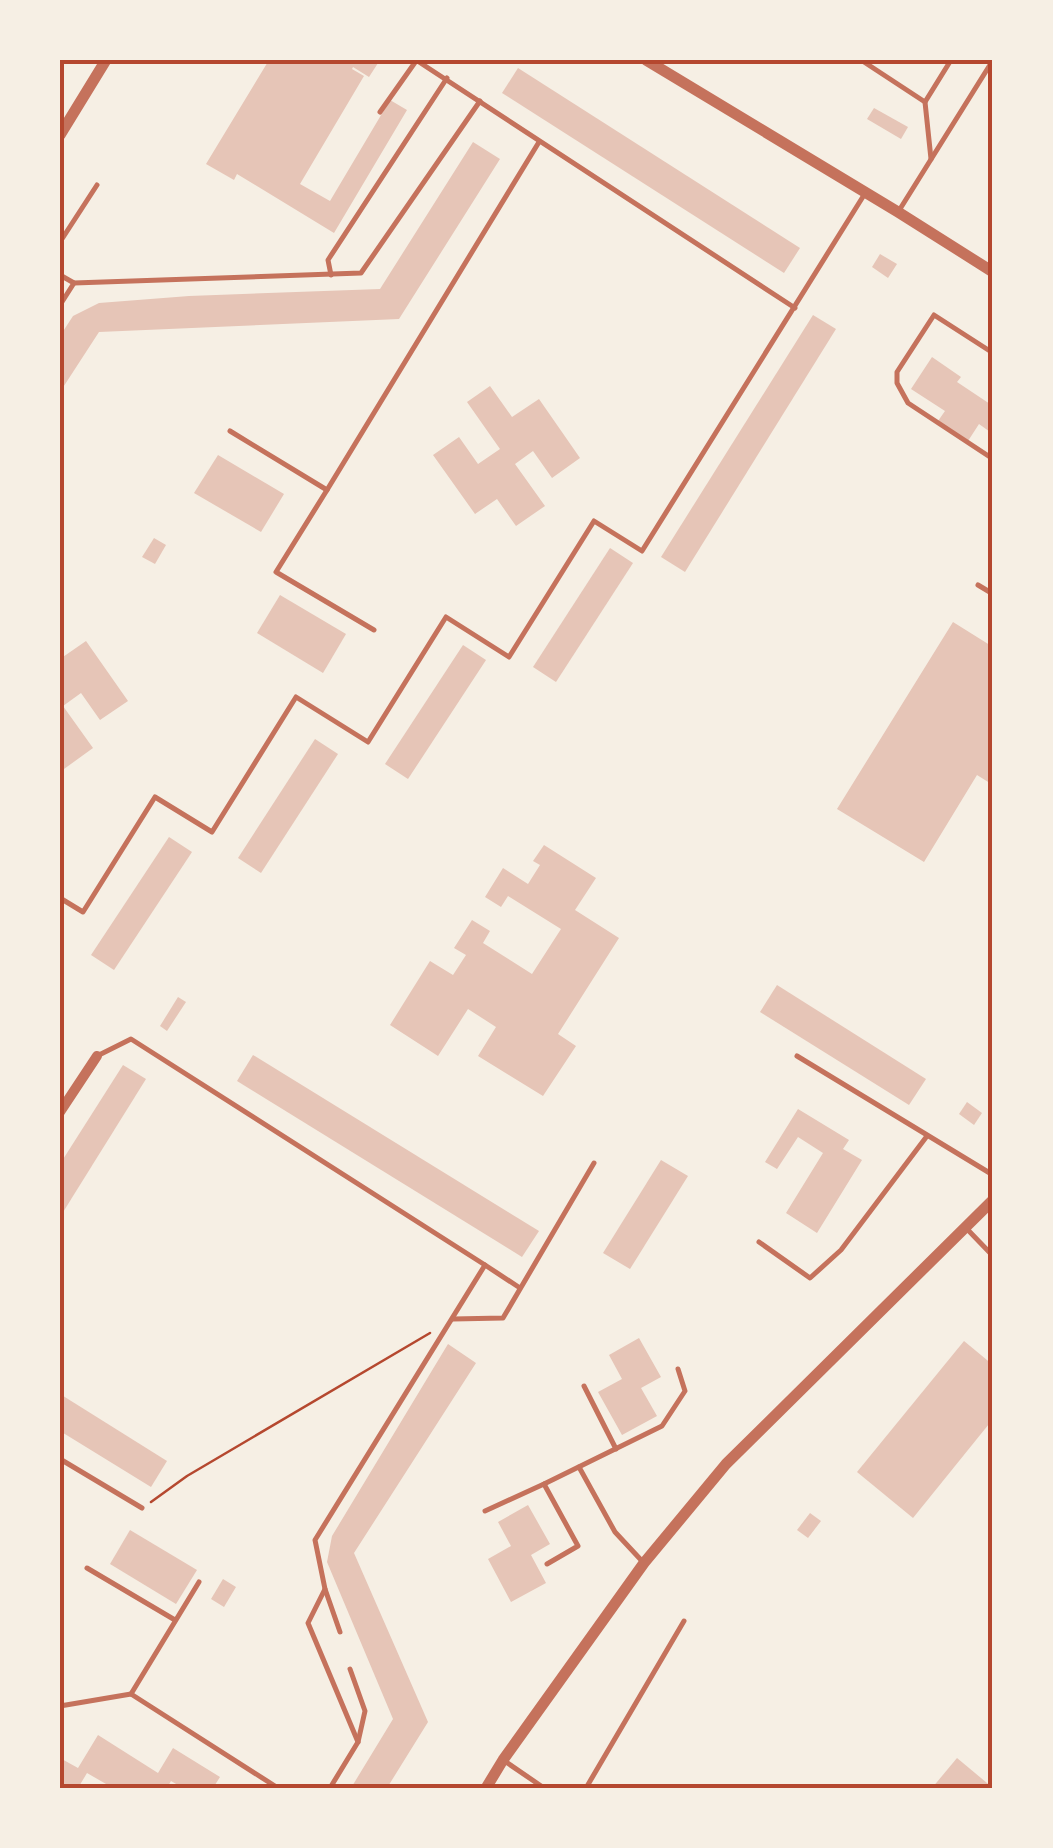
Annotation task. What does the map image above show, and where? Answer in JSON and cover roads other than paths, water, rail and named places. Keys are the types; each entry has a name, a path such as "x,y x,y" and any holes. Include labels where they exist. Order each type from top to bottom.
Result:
{"street":[{"path":"60,136 106,60"},
{"path":"646,60 993,272"},
{"path":"60,1112 97,1056"},
{"path":"486,1788 644,1563 726,1464 993,1200"}],"lane":[{"path":"380,112 416,60 794,308"},
{"path":"860,60 925,102"},
{"path":"930,160 925,102 951,60"},
{"path":"898,212 993,60"},
{"path":"332,276 328,260 446,78"},
{"path":"60,275 74,284 361,273 480,102"},
{"path":"374,630 276,572 539,142"},
{"path":"60,242 97,185"},
{"path":"60,898 83,912 155,796 212,832 296,697 368,742 446,617 510,656 594,521 642,552 866,192"},
{"path":"60,305 74,284"},
{"path":"993,353 934,316 897,372 897,383 908,403 993,460"},
{"path":"230,431 327,490"},
{"path":"978,585 993,594"},
{"path":"97,1056 131,1039 520,1288"},
{"path":"797,1056 993,1175"},
{"path":"759,1242 810,1278 840,1250 927,1136"},
{"path":"453,1319 503,1318 594,1163"},
{"path":"965,1226 993,1256"},
{"path":"340,1632 324,1589 315,1540 485,1266"},
{"path":"485,1511 662,1426 685,1391 678,1369"},
{"path":"584,1386 616,1449"},
{"path":"60,1459 142,1508"},
{"path":"579,1467 614,1532 644,1563"},
{"path":"544,1484 578,1546 547,1564"},
{"path":"87,1568 175,1620"},
{"path":"131,1694 199,1582"},
{"path":"324,1589 308,1623 358,1742"},
{"path":"586,1788 684,1621"},
{"path":"330,1788 358,1742 365,1711 350,1669"},
{"path":"60,1706 131,1694 278,1788"},
{"path":"503,1760 544,1788"}]}
